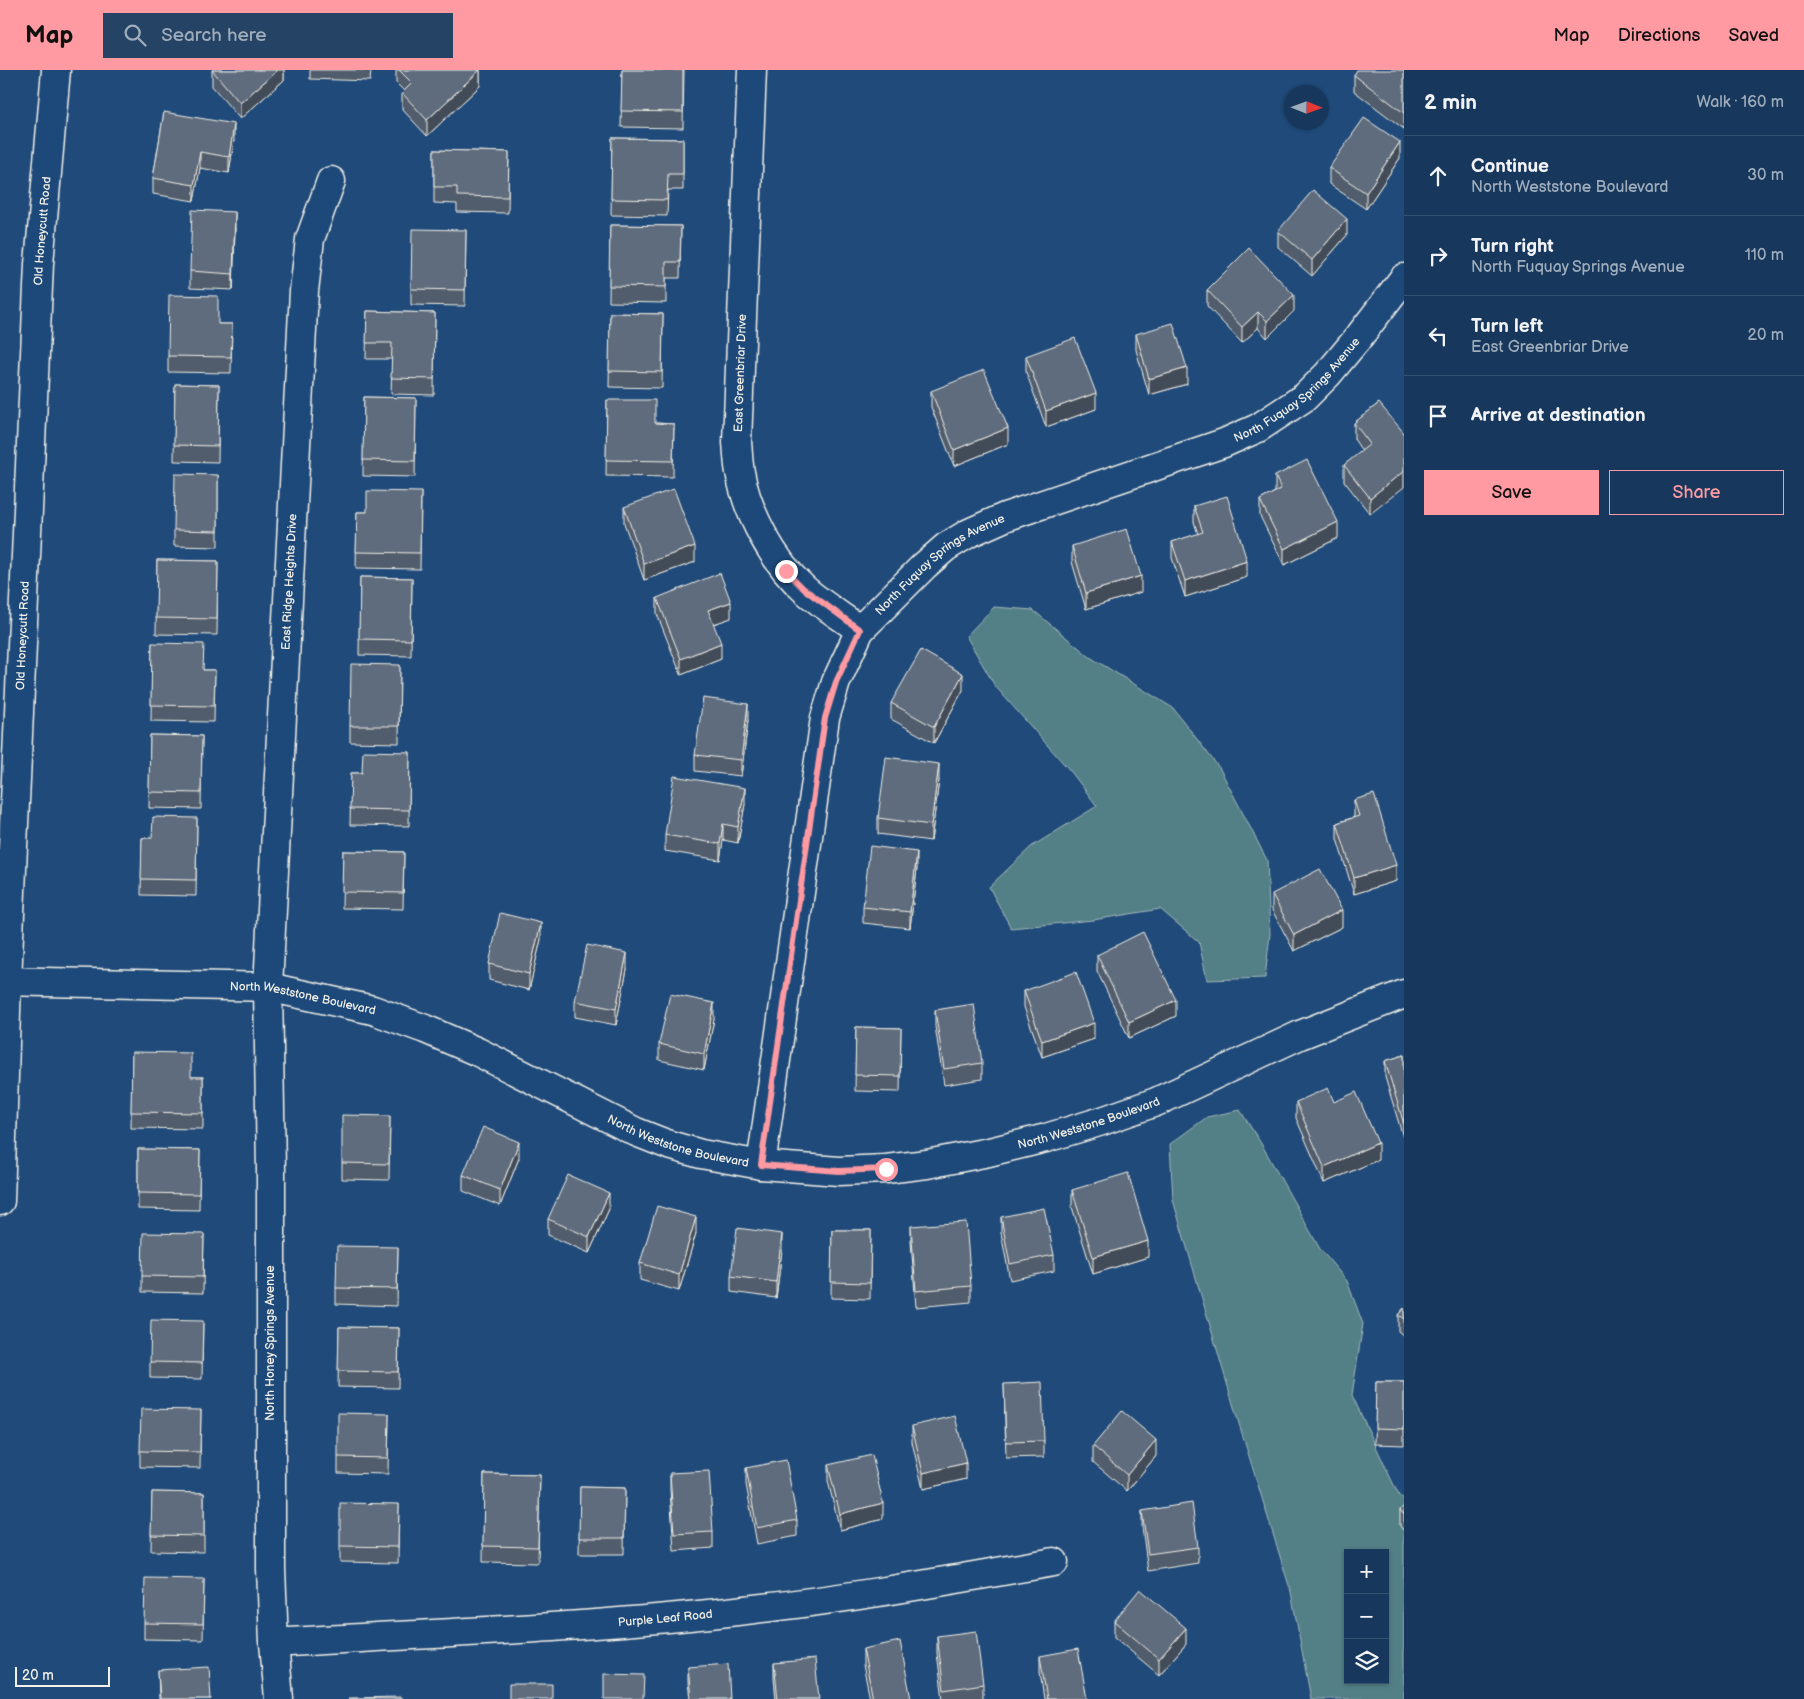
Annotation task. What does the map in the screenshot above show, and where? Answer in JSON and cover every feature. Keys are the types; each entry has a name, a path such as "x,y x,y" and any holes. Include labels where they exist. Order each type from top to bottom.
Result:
{"street":[{"name":"Old Honeycutt Road","path":"0,1201 3,981 39,264 56,70"},
{"name":"East Greenbriar Drive","path":"752,70 738,442 740,473 747,498 767,544 786,571 804,589 860,630"},
{"name":"East Ridge Heights Drive","path":"268,987 304,291 310,240 332,180"},
{"name":"North Fuquay Springs Avenue","path":"761,1165 825,718 836,682 860,630 924,566 946,547 969,533 1005,517 1224,443 1258,428 1305,397 1328,374 1404,278"},
{"name":"North Weststone Boulevard","path":"3,981 268,987 373,1010 425,1029 478,1052 636,1132 668,1145 701,1154 761,1165 839,1171 886,1169 927,1164 980,1154 1046,1138 1102,1121 1156,1102 1300,1035 1404,994"},
{"name":"North Honey Springs Avenue","path":"268,987 271,1171 271,1559 274,1643 279,1699"},
{"name":"Purple Leaf Road","path":"274,1643 650,1620 736,1611 898,1589 1054,1562"}],"green space":[{"path":"994,607 1033,610 1090,657 1173,708 1220,769 1267,860 1270,934 1265,978 1207,980 1199,942 1160,909 1093,920 1011,928 989,887 1031,847 1097,806 1072,773 995,686 966,636"},
{"path":"1240,1110 1262,1145 1320,1249 1347,1281 1363,1324 1352,1395 1399,1496 1404,1500 1404,1699 1311,1699 1291,1592 1173,1200 1170,1144 1207,1117"}],"building":[{"path":"212,70 278,70 240,103"},
{"path":"399,70 480,70 427,120 402,93 412,83"},
{"path":"622,70 683,70 683,112 621,111"},
{"path":"1357,70 1404,70 1404,113 1354,75"},
{"path":"164,112 234,124 229,157 200,152 194,185 153,178"},
{"path":"1364,118 1400,142 1366,193 1329,168"},
{"path":"612,138 683,139 683,174 668,174 667,200 611,199"},
{"path":"434,150 509,152 508,197 457,196 457,187 434,187"},
{"path":"1313,190 1347,219 1312,260 1278,231"},
{"path":"192,210 235,212 233,274 190,271"},
{"path":"610,225 681,226 680,262 666,262 666,287 609,286"},
{"path":"412,229 466,230 465,290 411,289"},
{"path":"1249,248 1294,295 1267,321 1258,312 1242,327 1207,290"},
{"path":"169,295 218,296 218,324 232,324 231,357 168,356"},
{"path":"367,311 435,313 434,379 391,378 392,343 366,343"},
{"path":"610,313 663,314 662,372 609,371"},
{"path":"1173,323 1187,368 1149,379 1136,334"},
{"path":"1075,338 1096,393 1046,411 1026,356"},
{"path":"984,370 1008,428 954,450 931,391"},
{"path":"175,384 219,385 218,446 174,445"},
{"path":"364,397 416,398 415,461 363,460"},
{"path":"607,400 655,400 655,423 674,424 673,461 606,460"},
{"path":"1379,403 1404,433 1404,471 1370,498 1344,465 1370,444 1354,423"},
{"path":"1307,460 1338,522 1284,549 1260,500 1281,489 1275,476"},
{"path":"175,474 218,475 218,531 174,530"},
{"path":"674,489 695,546 644,564 624,507"},
{"path":"367,491 421,492 420,553 356,552 357,512 367,512"},
{"path":"1227,496 1247,561 1185,581 1172,542 1203,532 1194,506"},
{"path":"1127,529 1141,576 1086,593 1072,546"},
{"path":"157,560 218,561 217,619 156,618"},
{"path":"720,573 731,602 708,610 721,643 681,659 657,598"},
{"path":"360,577 412,578 411,640 359,639"},
{"path":"152,643 204,644 203,670 215,670 214,706 151,705"},
{"path":"921,650 963,674 934,727 891,703"},
{"path":"351,664 400,665 399,726 350,726"},
{"path":"703,698 748,704 741,760 695,755"},
{"path":"150,735 202,736 201,793 149,792"},
{"path":"363,751 410,752 409,810 350,809 351,773 362,773"},
{"path":"886,757 939,764 931,825 878,818"},
{"path":"674,776 745,788 738,827 723,824 720,844 665,835"},
{"path":"1374,794 1396,865 1354,878 1337,823 1359,816 1354,800"},
{"path":"153,817 197,818 196,880 141,879 142,838 152,838"},
{"path":"870,846 917,852 910,912 863,907"},
{"path":"343,851 404,852 403,893 342,892"},
{"path":"1320,869 1342,910 1294,935 1272,894"},
{"path":"500,913 541,923 529,974 489,964"},
{"path":"1143,932 1176,1000 1129,1022 1097,955"},
{"path":"587,945 627,953 616,1009 575,1001"},
{"path":"1076,972 1094,1023 1042,1041 1024,991"},
{"path":"670,994 714,1003 704,1054 659,1044"},
{"path":"974,1004 982,1063 944,1069 935,1010"},
{"path":"856,1027 901,1028 900,1076 855,1075"},
{"path":"132,1052 191,1053 191,1077 203,1077 203,1113 131,1112"},
{"path":"1404,1055 1404,1120 1403,1121 1385,1061"},
{"path":"1328,1088 1334,1102 1356,1092 1378,1143 1324,1167 1296,1102"},
{"path":"342,1115 390,1116 389,1164 342,1163"},
{"path":"483,1127 519,1142 500,1190 463,1175"},
{"path":"138,1149 200,1150 199,1194 138,1193"},
{"path":"1128,1173 1148,1241 1093,1257 1072,1190"},
{"path":"568,1175 609,1193 589,1237 548,1219"},
{"path":"657,1206 696,1217 679,1275 640,1263"},
{"path":"1044,1208 1054,1255 1010,1264 1001,1217"},
{"path":"966,1222 971,1286 916,1291 911,1226"},
{"path":"737,1228 782,1234 776,1282 731,1276"},
{"path":"832,1230 871,1230 870,1283 831,1282"},
{"path":"143,1233 204,1234 203,1277 142,1276"},
{"path":"337,1246 398,1247 397,1289 336,1288"},
{"path":"1404,1308 1404,1319 1398,1315"},
{"path":"151,1320 203,1321 202,1363 150,1362"},
{"path":"339,1327 399,1328 398,1372 338,1371"},
{"path":"1042,1382 1044,1441 1006,1442 1004,1384"},
{"path":"1376,1382 1404,1382 1404,1429 1375,1428"},
{"path":"141,1409 201,1410 200,1452 140,1451"},
{"path":"1122,1411 1156,1440 1127,1475 1093,1446"},
{"path":"338,1413 389,1414 388,1458 338,1457"},
{"path":"955,1416 966,1463 923,1473 912,1426"},
{"path":"872,1455 883,1503 840,1514 828,1465"},
{"path":"786,1460 797,1520 757,1528 746,1468"},
{"path":"709,1471 713,1532 674,1534 670,1473"},
{"path":"484,1474 540,1475 538,1547 483,1546"},
{"path":"580,1487 625,1488 624,1538 579,1538"},
{"path":"152,1492 204,1493 204,1536 151,1535"},
{"path":"340,1503 399,1504 398,1547 340,1546"},
{"path":"1192,1503 1198,1547 1148,1554 1142,1511"},
{"path":"1404,1506 1404,1515 1400,1510"},
{"path":"145,1578 204,1579 203,1624 144,1623"},
{"path":"1140,1589 1186,1628 1159,1659 1114,1621"},
{"path":"976,1631 983,1684 944,1690 937,1636"},
{"path":"900,1641 911,1699 873,1699 863,1649"},
{"path":"1078,1649 1087,1699 1047,1699 1040,1656"},
{"path":"815,1659 819,1699 778,1699 774,1663"},
{"path":"728,1664 730,1699 691,1699 688,1667"},
{"path":"209,1667 211,1699 160,1699 158,1670"},
{"path":"604,1674 644,1675 643,1699 604,1699"},
{"path":"509,1684 552,1684 552,1699 509,1699"},
{"path":"401,1697 401,1699 349,1699 349,1698"}],"route":[{"path":"786,571 804,589 860,630 836,682 825,718 761,1165 839,1171 886,1169"}]}
